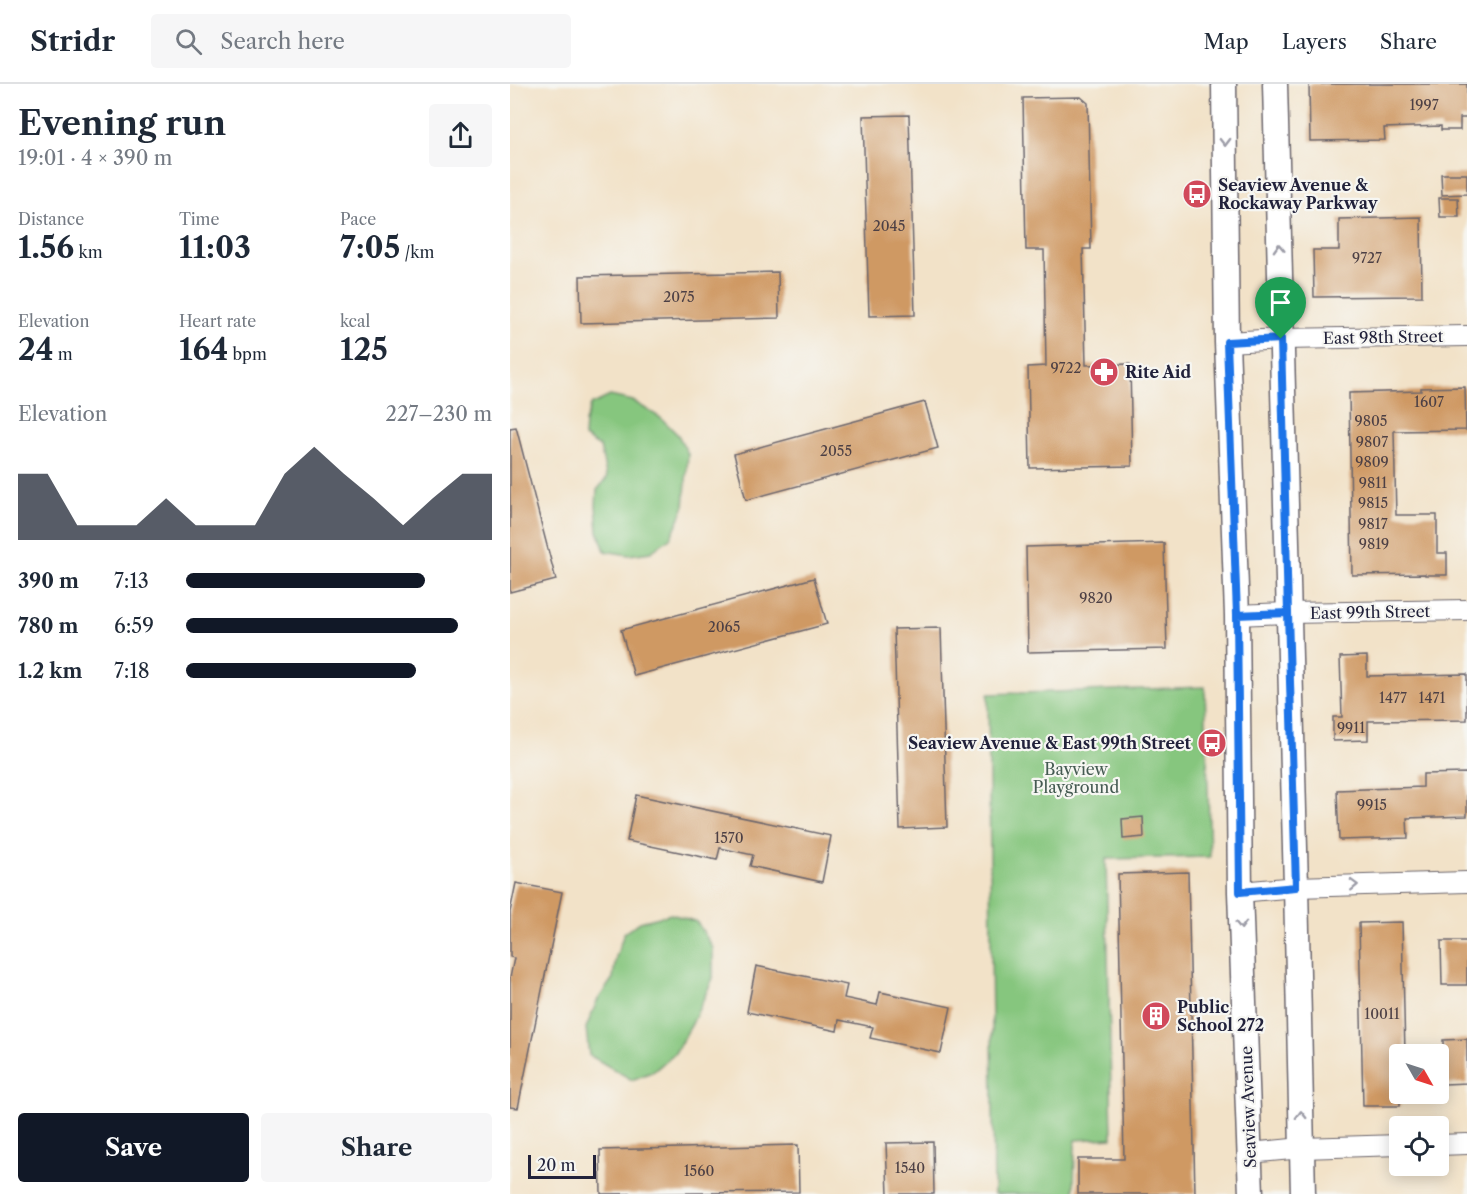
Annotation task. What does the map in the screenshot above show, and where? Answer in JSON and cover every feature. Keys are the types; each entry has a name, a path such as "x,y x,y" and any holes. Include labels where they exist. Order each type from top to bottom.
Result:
{"street":[{"name":"Seaview Avenue","path":"1224,84 1227,342 1237,615 1240,892 1251,1194"},
{"path":"1275,84 1303,1194"},
{"name":"East 98th Street","path":"1227,342 1467,336"},
{"name":"East 99th Street","path":"1237,615 1467,610"},
{"path":"1240,892 1296,887 1467,882"},
{"path":"1449,1145 1467,1144"},
{"path":"1249,1153 1302,1148 1389,1145"}],"green space":[{"path":"610,396 633,401 661,418 678,435 688,454 684,508 671,537 651,552 629,555 605,551 598,531 597,490 607,478 600,447 584,437 585,422 591,405"},
{"name":"Bayview Playground","path":"1205,687 1210,857 1106,859 1112,1138 1075,1140 1074,1194 994,1194 988,694"},
{"path":"671,914 697,922 713,948 713,978 692,1024 675,1053 654,1071 632,1080 589,1055 586,1028 597,1001 613,978 616,957 624,933 640,922"}],"building":[{"path":"1309,84 1467,84 1467,118 1460,118 1460,130 1441,130 1441,126 1384,128 1385,140 1310,141"},
{"path":"1081,97 1088,103 1091,249 1083,249 1086,365 1130,364 1132,466 1030,468 1028,367 1046,366 1044,250 1026,250 1023,98"},
{"path":"909,115 915,315 869,316 863,116"},
{"path":"1441,174 1467,174 1467,194 1442,195"},
{"path":"1439,198 1458,198 1459,217 1440,217"},
{"path":"1421,217 1422,296 1314,297 1313,250 1339,250 1339,219"},
{"path":"778,272 779,318 581,323 580,276"},
{"path":"1465,387 1466,430 1394,431 1396,515 1437,515 1437,553 1447,553 1447,575 1352,575 1349,393"},
{"path":"925,402 938,448 746,500 734,454"},
{"path":"516,427 556,580 510,592 510,428"},
{"path":"1164,543 1167,649 1028,652 1026,547"},
{"path":"814,578 827,624 634,676 621,630"},
{"path":"941,628 947,827 900,829 894,629"},
{"path":"1367,656 1367,676 1467,674 1467,720 1368,721 1368,740 1333,741 1333,717 1342,717 1340,657"},
{"path":"1467,773 1467,816 1407,818 1408,838 1339,840 1337,790 1423,787 1423,774"},
{"path":"636,795 831,836 822,882 750,866 753,855 720,848 717,860 627,841"},
{"path":"1143,817 1144,837 1123,839 1122,819"},
{"name":"Public School 272","path":"1188,872 1195,1194 1078,1194 1078,1159 1124,1159 1118,874"},
{"path":"516,883 562,892 518,1108 510,1107 510,978 514,958 510,957 510,912"},
{"path":"1402,922 1405,1044 1389,1044 1389,1104 1400,1104 1400,1106 1363,1106 1359,923"},
{"path":"1441,941 1467,941 1467,985 1442,985"},
{"path":"756,966 847,985 844,998 877,1005 880,992 951,1007 941,1053 870,1038 873,1027 839,1020 837,1031 747,1012"},
{"path":"1467,1039 1467,1083 1449,1084 1449,1044 1443,1044 1443,1040"},
{"path":"933,1142 934,1194 888,1194 886,1143"},
{"path":"798,1145 799,1192 601,1194 600,1150"}],"place":[{"name":"Seaview Avenue & Rockaway Parkway","path":"1197,194"},
{"name":"Rite Aid","path":"1104,372"},
{"name":"Seaview Avenue & East 99th Street","path":"1212,743"},
{"name":"Public School 272","path":"1156,1016"}],"route":[{"path":"1281,339 1227,342 1237,615 1288,613 1296,887 1240,892 1237,615 1288,613 1281,339"}]}
